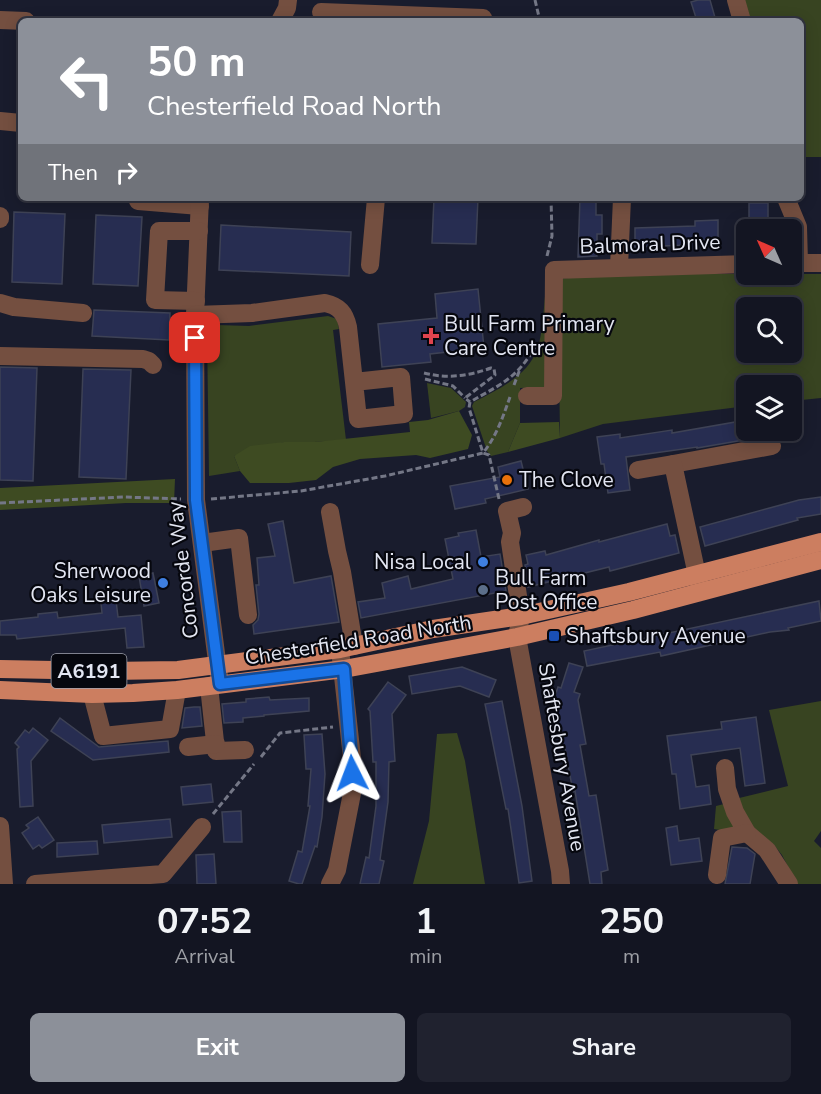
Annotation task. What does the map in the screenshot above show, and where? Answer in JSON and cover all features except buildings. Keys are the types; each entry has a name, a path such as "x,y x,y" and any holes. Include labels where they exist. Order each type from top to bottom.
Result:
{"main road":[{"name":"Chesterfield Road North","path":"0,669 178,670 347,647 433,629 521,616 629,592 696,573 821,549"},
{"name":"Chesterfield Road North","path":"0,690 92,694 177,690 344,669 517,638 700,591 821,549"}],"street":[{"path":"282,18 288,0"},
{"path":"736,0 741,18"},
{"path":"321,12 361,17 483,18"},
{"path":"0,20 18,21"},
{"path":"0,121 18,123"},
{"path":"138,201 200,202"},
{"path":"369,265 376,201"},
{"path":"619,267 622,201"},
{"path":"787,201 795,219"},
{"name":"Concorde Way","path":"200,202 195,308 196,500 218,665 215,685 216,744"},
{"path":"199,231 159,231 155,300 195,308 252,313 325,303 336,306 344,314 348,325 354,382"},
{"path":"802,263 821,263"},
{"path":"527,396 553,396 550,264"},
{"name":"Balmoral Drive","path":"550,264 619,267 736,264"},
{"path":"0,303 14,307 83,313"},
{"path":"0,356 143,359 153,365"},
{"path":"638,470 772,446"},
{"path":"673,464 700,591"},
{"path":"517,638 521,616 510,542 512,533 507,511 523,507"},
{"path":"330,512 342,572 347,647 344,669 352,788 337,870 330,884"},
{"path":"202,543 239,538 248,615"},
{"name":"Shaftesbury Avenue","path":"517,638 561,884"},
{"path":"92,694 103,736 170,729 177,690"},
{"path":"188,747 216,744 216,751 246,750"},
{"path":"725,768 727,789 735,812 747,834 767,850 789,884"},
{"path":"35,884 163,874 202,827"},
{"path":"0,832 3,884"},
{"path":"717,875 722,838 747,834"}],"path":[{"path":"535,0 539,18"},
{"path":"550,264 551,201"},
{"path":"483,453 490,445 502,419 520,369 536,346 537,334"},
{"path":"424,373 454,377 494,369 495,375 492,378 465,398"},
{"path":"483,453 469,408 470,402 520,369"},
{"path":"425,379 453,386 470,402"},
{"path":"0,503 124,497 196,500 301,491 385,476 483,453 489,455 500,509"},
{"path":"202,827 280,733 349,726"}],"green space":[{"path":"744,0 821,0 821,157 804,157 804,18 748,18"},
{"path":"611,274 736,274 736,285 802,285 802,274 821,274 821,398 802,400 802,375 736,375 736,407 603,424 560,438 558,279"},
{"path":"546,286 549,387 520,388 520,423 508,452 491,456 487,451 472,406 474,402 520,374 534,357 541,334"},
{"path":"328,316 337,319 339,329 333,330 346,440 284,442 234,456 240,471 209,476 207,332 217,325 249,326"},
{"path":"427,383 451,388 466,402 465,407 459,411 431,418"},
{"path":"459,411 472,435 468,449 430,458 416,455 360,459 333,467 316,480 250,483 240,471 234,456 250,446 410,432 409,422 428,420"},
{"path":"559,422 560,438 508,452 520,423"},
{"path":"175,479 174,503 126,503 0,510 0,488"},
{"path":"821,701 821,831 814,841 821,848 821,884 797,884 782,855 774,845 746,822 735,799 788,786 769,710"},
{"path":"457,733 465,761 485,884 413,884 429,821 437,734"},
{"path":"728,803 736,833 714,829 716,806"}],"place":[{"name":"Bull Farm Primary Care Centre","path":"431,336"},
{"name":"The Clove","path":"507,480"},
{"name":"Nisa Local","path":"483,562"},
{"name":"Sherwood Oaks Leisure","path":"163,583"},
{"name":"Bull Farm Post Office","path":"483,590"},
{"name":"Shaftsbury Avenue","path":"554,636"}],"route":[{"path":"195,338 196,500 220,684 344,669 352,773"}]}
